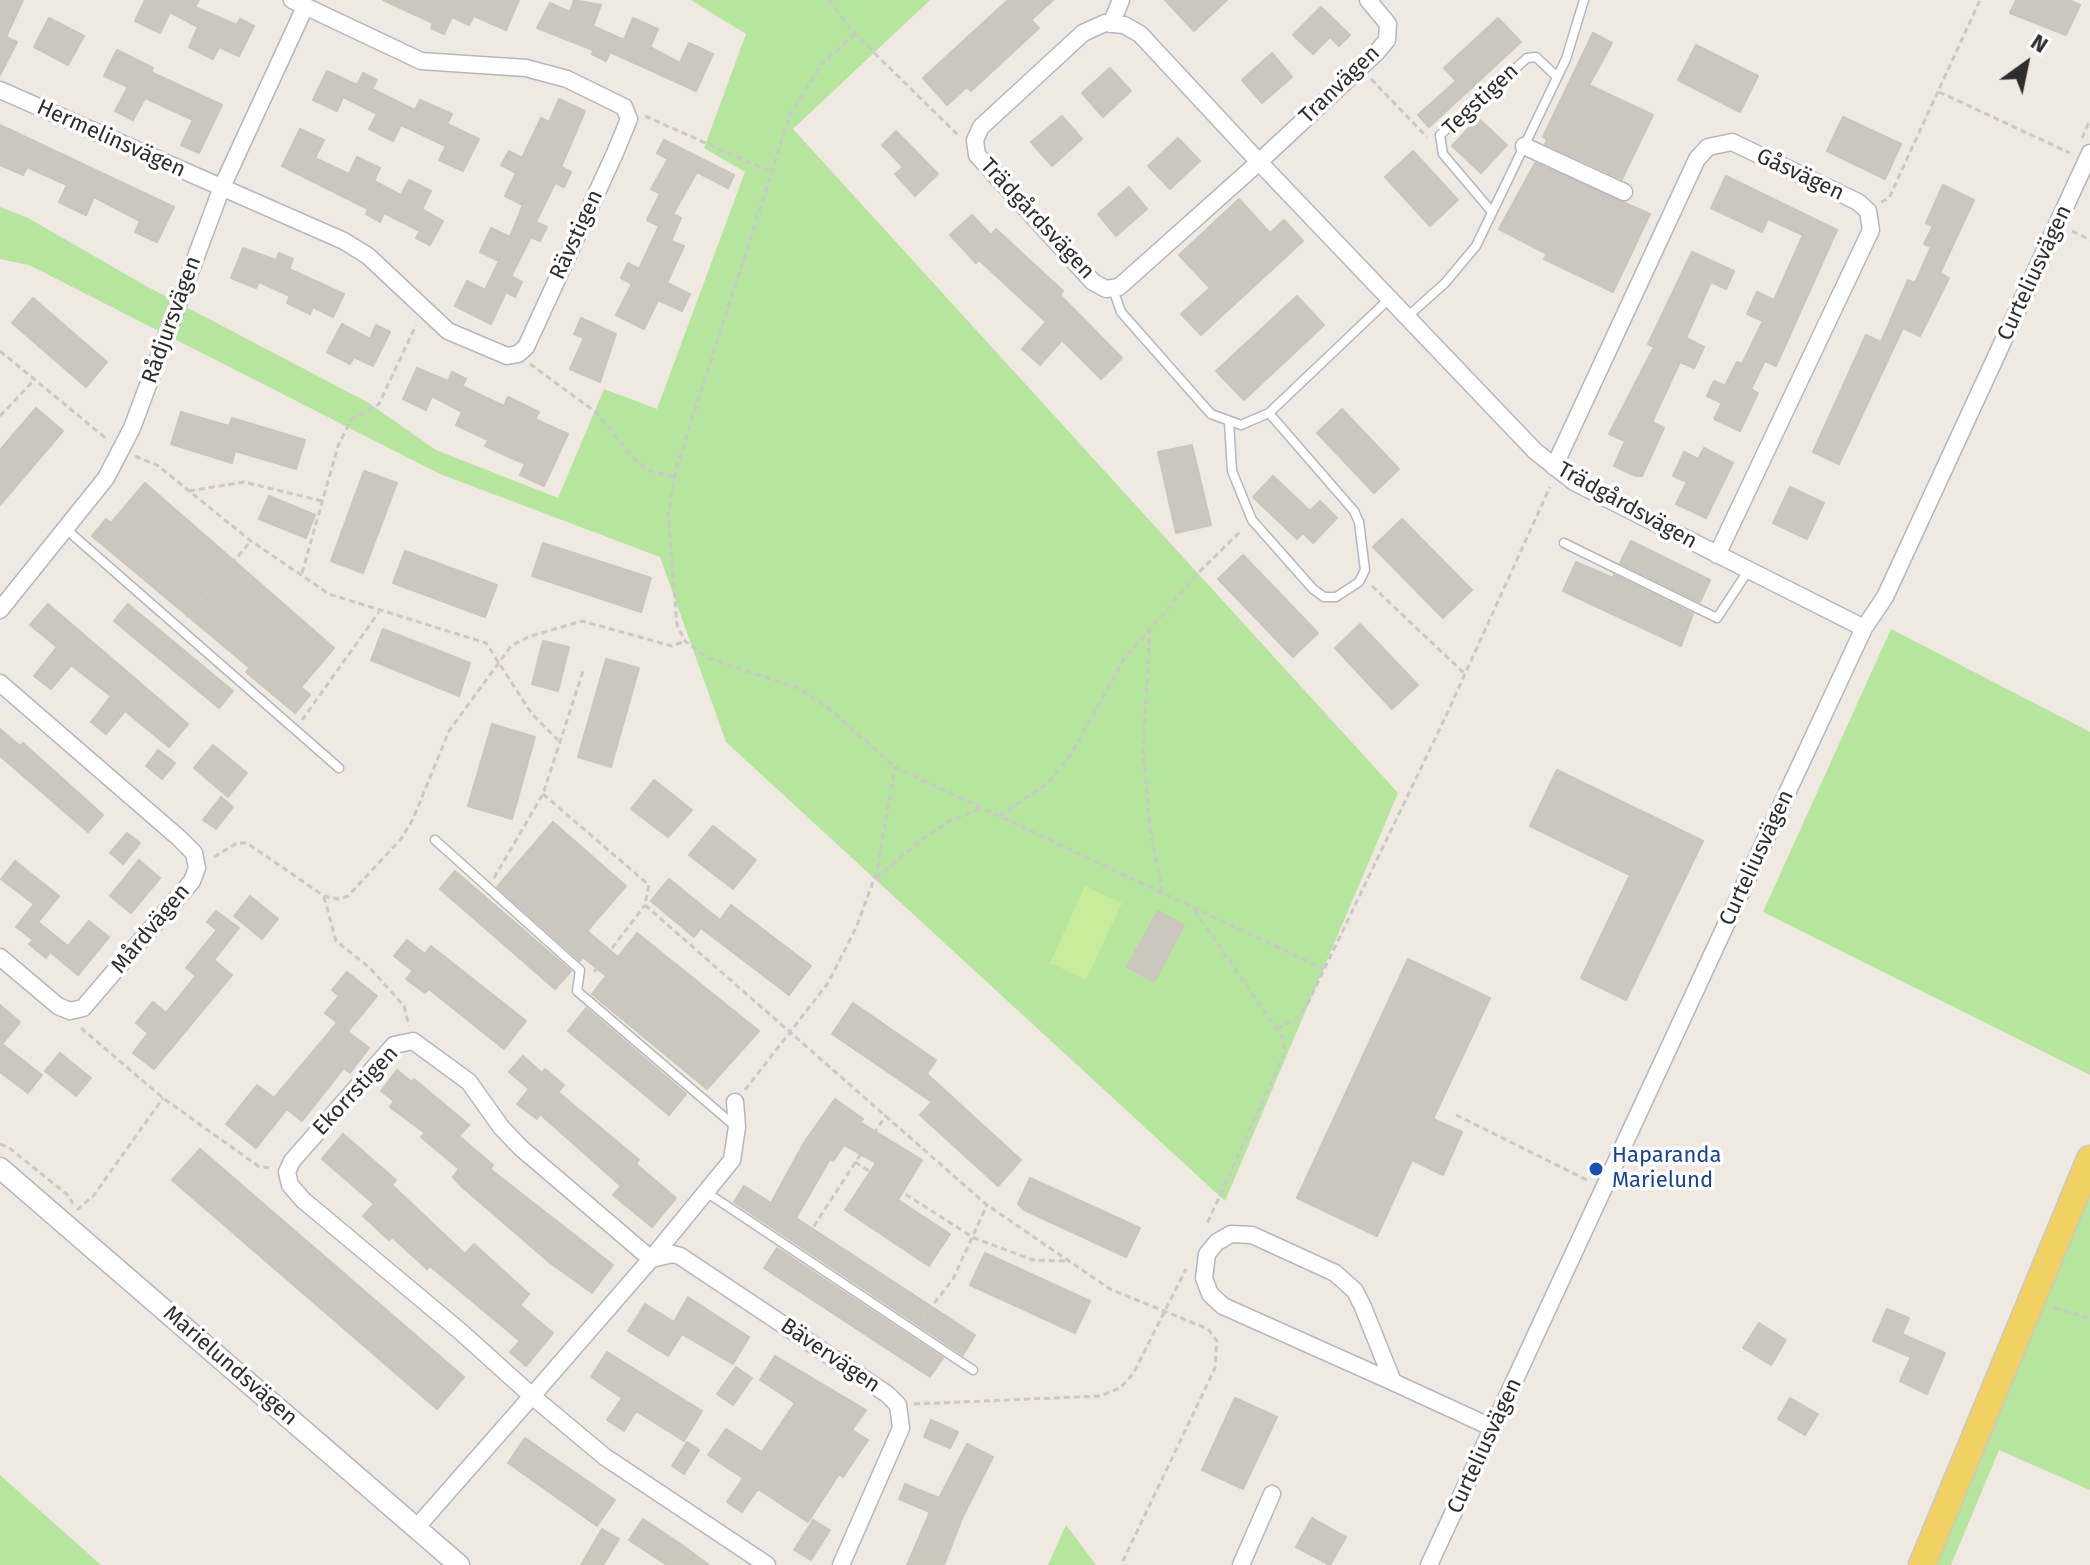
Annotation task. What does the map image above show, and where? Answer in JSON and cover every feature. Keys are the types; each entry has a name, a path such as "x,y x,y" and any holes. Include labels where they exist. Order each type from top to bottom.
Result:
{"main road":[{"path":"1922,1565 2090,1159"}],"street":[{"path":"1111,24 1121,0"},
{"name":"Tranvägen","path":"1259,162 1387,40 1384,17 1368,0"},
{"path":"298,3 421,61 526,68 567,79 624,107 629,119"},
{"name":"Rådjursvägen","path":"0,610 67,530 106,478 121,450 222,187 298,3"},
{"name":"Trädgårdsvägen","path":"1259,162 1125,283 1113,289 1093,282 977,155 975,140 981,127 1083,33 1111,24 1124,25 1140,34 1535,451 1554,467 1574,482 1864,628"},
{"name":"Hermelinsvägen","path":"0,90 222,187"},
{"name":"Rävstigen","path":"518,354 526,347 629,119"},
{"name":"Gåsvägen","path":"1554,467 1697,159 1708,147 1732,142 1858,202 1868,211 1871,230 1717,555"},
{"path":"1524,146 1624,192"},
{"name":"Curteliusvägen","path":"1429,1565 1864,628 1885,597 2082,154"},
{"path":"222,187 344,241 368,256 423,311 448,331 507,356 518,354"},
{"name":"Mårdvägen","path":"0,683 194,853 197,868 192,881 83,1008 70,1011"},
{"path":"0,957 58,1006 70,1011"},
{"name":"Ekorrstigen","path":"287,1172 292,1161 394,1045 413,1041 469,1082 501,1127 521,1148 651,1259"},
{"path":"416,1528 651,1259 732,1160 737,1127 735,1102"},
{"name":"Marielundsvägen","path":"0,1168 459,1565"},
{"path":"287,1172 290,1185 303,1200 605,1457 767,1565"},
{"path":"1393,1382 1359,1299 1335,1273 1252,1235 1231,1234 1217,1242 1207,1254 1204,1278 1210,1294 1223,1306 1493,1428"},
{"name":"Bävervägen","path":"651,1259 673,1254 680,1256 887,1394 898,1405 901,1428 841,1565"},
{"path":"1241,1565 1272,1494"}],"lane":[{"path":"1407,317 1445,283 1476,246 1557,77 1577,29 1584,0"},
{"name":"Tegstigen","path":"1492,212 1440,150 1442,131 1527,58 1536,57 1557,77"},
{"path":"1113,289 1121,312 1211,414 1229,422 1251,424 1269,413 1390,298"},
{"path":"1229,422 1232,471 1252,520 1313,589 1324,597 1336,597 1362,576 1364,558 1354,511 1269,413"},
{"path":"67,530 339,768"},
{"path":"1564,543 1717,618 1748,571"},
{"path":"435,840 580,970 577,991 737,1127"},
{"path":"706,1192 973,1370"}],"path":[{"path":"829,0 855,34 956,136 975,140"},
{"path":"1868,211 1889,198 1980,0"},
{"path":"855,34 807,84 790,115 674,477 668,515 671,562 677,625 685,641 708,658 798,688 826,706 895,767 1324,969"},
{"path":"1360,68 1440,150"},
{"path":"1939,92 2082,154"},
{"path":"629,119 647,116 771,171"},
{"path":"302,574 338,446 351,420 379,404 423,311"},
{"path":"0,351 121,450 157,465 251,541 329,594 486,643 532,714 558,740"},
{"path":"518,354 597,413 614,438 636,461 651,471 674,477"},
{"path":"0,416 35,379"},
{"path":"1277,1029 1297,1018 1324,969 1465,674 1551,484 1554,467"},
{"path":"189,491 244,482 322,501"},
{"path":"999,816 1049,782 1070,756 1124,659 1150,627 1252,520"},
{"path":"177,627 251,541"},
{"path":"1362,576 1465,674"},
{"path":"295,730 380,611"},
{"path":"197,868 237,843 247,843 324,896 338,899 348,896 401,839 413,819 449,731 511,646 528,637 582,621 672,646 685,641"},
{"path":"1150,627 1143,749 1150,829 1163,894"},
{"path":"489,888 543,794 558,740 584,668"},
{"path":"735,1102 828,983 856,928 873,880 895,767"},
{"path":"543,794 649,885 645,905 594,973 578,980"},
{"path":"873,880 924,838 950,821 982,808"},
{"path":"324,896 336,941 370,968 404,1006 413,1041"},
{"path":"645,905 987,1205 1110,1289 1166,1309 1208,1329 1217,1341 1215,1368 1121,1565"},
{"path":"1194,910 1277,1029 1284,1040 1285,1052 1205,1228"},
{"path":"70,1011 83,1032 163,1098 258,1166 287,1172"},
{"path":"77,1210 94,1195 163,1098"},
{"path":"796,1254 886,1115"},
{"path":"1456,1115 1605,1189"},
{"path":"855,1162 974,1238 1033,1260 1068,1261"},
{"path":"913,1331 953,1279 987,1205"},
{"path":"898,1405 1100,1396 1120,1388 1133,1374 1186,1268"},
{"path":"2031,1301 2090,1318"}],"green space":[{"path":"691,0 930,0 793,129 1398,793 1225,1201 726,742 660,557 440,474 29,265 0,259 0,207 28,218 146,286 367,402 436,450 558,498 604,389 657,409 745,172 704,148 746,34"},
{"path":"1891,629 2090,732 2090,1075 1763,912"},
{"path":"1085,886 1122,903 1086,980 1050,963"},
{"path":"2090,1195 2090,1490 1999,1450 1951,1565 1937,1565"},
{"path":"0,1475 101,1565 0,1565"},
{"path":"1066,1525 1096,1565 1048,1565"}],"building":[{"path":"0,0 23,0 6,37 17,42 0,75"},
{"path":"145,0 199,0 195,7 237,25 240,19 254,26 239,56 219,47 213,59 189,47 198,27 170,12 160,33 135,21"},
{"path":"383,0 519,0 506,30 474,16 469,25 452,17 444,34 431,28 433,23"},
{"path":"574,0 601,5 593,26 624,40 633,18 658,29 650,47 680,63 689,43 713,54 696,91 610,52 606,61 592,54 593,50 537,28 550,3 570,12"},
{"path":"1008,0 1053,0 1031,20 1039,28 971,91 967,87 947,105 923,78"},
{"path":"1165,0 1227,0 1194,31"},
{"path":"2016,0 2069,0 2080,5 2066,35 2010,13"},
{"path":"1321,7 1350,35 1339,46 1330,37 1313,54 1293,35"},
{"path":"49,18 84,36 68,65 34,47"},
{"path":"1498,18 1521,42 1429,127 1418,115 1456,81 1444,68"},
{"path":"1593,33 1612,43 1589,85 1653,115 1622,179 1545,144 1547,139 1543,137"},
{"path":"1696,45 1758,76 1740,112 1678,80"},
{"path":"117,50 153,68 151,72 222,105 199,153 181,145 193,120 145,98 133,120 115,111 128,87 104,76"},
{"path":"1272,53 1292,77 1262,103 1242,80"},
{"path":"1110,68 1131,91 1103,117 1082,93"},
{"path":"327,71 357,85 363,73 377,80 372,89 415,110 420,100 452,114 447,124 479,139 463,171 439,160 446,146 401,125 393,141 369,129 377,114 343,97 337,111 313,100"},
{"path":"559,99 585,111 561,167 571,172 564,187 555,183 536,222 547,227 540,241 531,237 511,276 522,282 515,297 506,292 491,324 455,306 467,281 485,290 499,261 480,252 491,228 510,237 523,205 505,196 516,173 501,165 509,151 522,158 541,118 549,122"},
{"path":"1062,116 1082,139 1052,166 1031,142"},
{"path":"1843,117 1901,144 1885,179 1827,151"},
{"path":"1478,118 1507,145 1481,173 1452,146"},
{"path":"0,125 174,207 157,242 135,232 140,221 94,197 86,215 59,202 67,185 27,167 23,175 0,165"},
{"path":"300,129 324,140 315,158 349,174 357,157 380,168 374,181 401,195 409,180 431,191 422,209 443,221 430,245 416,238 420,231 384,213 380,222 366,214 368,209 282,166"},
{"path":"896,131 938,174 915,196 895,174 903,167 882,145"},
{"path":"1178,138 1200,161 1170,189 1148,166"},
{"path":"664,140 734,175 728,188 697,172 673,214 681,218 671,241 684,246 667,283 690,294 682,311 658,300 644,329 616,315 632,284 621,278 628,263 639,269 659,226 647,220 660,194 651,189 668,159 657,153"},
{"path":"1413,151 1458,200 1430,226 1385,177"},
{"path":"1535,163 1650,214 1613,292 1544,259 1547,254 1499,229"},
{"path":"1726,176 1837,230 1776,366 1765,361 1751,389 1758,393 1740,431 1714,419 1722,403 1707,396 1714,381 1725,386 1737,362 1742,364 1763,321 1747,314 1757,292 1774,300 1803,235 1768,219 1762,232 1711,208"},
{"path":"1943,185 1974,200 1940,273 1949,278 1920,336 1903,328 1839,464 1813,452 1866,335 1881,342 1908,280 1915,283 1931,247 1924,244 1933,226 1926,223"},
{"path":"1129,187 1147,209 1116,236 1098,214"},
{"path":"1239,199 1270,233 1284,220 1303,241 1201,335 1181,314 1210,288 1179,255"},
{"path":"972,215 991,235 996,229 1063,291 1060,295 1122,358 1101,379 1062,340 1040,365 1022,349 1046,322 979,260 976,263 950,235"},
{"path":"243,248 276,260 279,253 293,259 289,269 344,294 333,317 313,307 310,314 287,303 290,296 259,282 256,288 231,278"},
{"path":"1692,252 1734,271 1726,289 1711,282 1686,338 1704,347 1694,368 1680,362 1652,422 1664,428 1642,476 1636,476 1614,466 1625,441 1609,434 1654,347 1648,344"},
{"path":"1297,296 1324,325 1244,400 1216,371"},
{"path":"33,298 107,362 86,387 12,323"},
{"path":"581,318 616,334 600,382 570,369 584,338 574,334"},
{"path":"342,324 370,339 376,325 390,332 373,366 354,357 350,364 327,352"},
{"path":"417,368 448,381 452,372 466,379 462,386 504,406 508,397 539,412 535,419 568,434 544,486 520,475 525,464 485,446 488,440 456,425 462,412 432,396 426,410 403,399"},
{"path":"36,408 63,431 0,505 0,450"},
{"path":"1342,409 1399,469 1374,493 1317,433"},
{"path":"181,412 229,426 232,418 305,440 296,469 235,451 232,463 171,444"},
{"path":"1192,445 1211,525 1176,533 1158,452"},
{"path":"1704,448 1733,463 1706,518 1676,504 1687,482 1673,476 1684,452 1698,459"},
{"path":"364,471 397,483 363,573 331,561"},
{"path":"1273,476 1310,511 1320,501 1337,518 1313,543 1303,533 1297,539 1253,497"},
{"path":"145,483 334,648 301,687 310,695 295,713 246,672 250,668 92,536 106,519 111,523"},
{"path":"1790,487 1824,503 1807,539 1773,523"},
{"path":"269,496 315,515 306,538 259,519"},
{"path":"1402,519 1472,590 1443,618 1373,547"},
{"path":"1631,541 1710,580 1700,602 1620,563"},
{"path":"543,543 651,578 641,612 532,576"},
{"path":"405,551 497,585 485,617 393,583"},
{"path":"1243,555 1318,633 1293,657 1218,579"},
{"path":"1576,562 1613,578 1614,575 1693,614 1681,646 1563,591"},
{"path":"48,604 188,724 169,747 125,711 106,734 91,722 111,696 71,665 51,689 34,676 57,647 30,625"},
{"path":"128,604 233,691 219,708 114,621"},
{"path":"1360,624 1418,685 1392,709 1335,648"},
{"path":"383,629 470,663 459,696 371,660"},
{"path":"543,641 569,647 558,691 532,684"},
{"path":"606,659 639,668 611,767 578,757"},
{"path":"492,724 535,737 512,819 468,806"},
{"path":"0,729 20,746 23,743 103,815 88,832 0,756"},
{"path":"213,745 247,773 228,797 194,768"},
{"path":"158,750 175,763 162,779 146,766"},
{"path":"1557,770 1703,841 1626,1000 1581,978 1630,875 1530,826"},
{"path":"654,780 692,810 668,837 631,809"},
{"path":"221,797 233,807 216,829 203,820"},
{"path":"553,822 626,886 587,931 618,957 637,933 759,1031 707,1089 592,994 606,976 583,957 580,961 497,887"},
{"path":"713,826 756,860 733,889 689,855"},
{"path":"127,833 140,843 123,864 110,853"},
{"path":"139,860 160,878 131,913 110,896"},
{"path":"15,861 59,896 38,922 68,946 89,921 109,937 78,975 50,952 46,958 29,944 33,940 16,927 34,904 1,879"},
{"path":"455,871 571,971 555,989 440,889"},
{"path":"669,879 720,920 731,905 811,966 789,995 701,928 694,937 651,901"},
{"path":"250,896 278,919 262,939 234,916"},
{"path":"216,911 239,928 214,960 232,975 154,1069 133,1053 148,1033 136,1023 153,1002 166,1013 196,976 186,968 217,930 207,922"},
{"path":"1158,911 1184,925 1154,982 1127,967"},
{"path":"407,940 425,954 431,946 526,1021 504,1049 429,989 425,993 406,979 413,971 394,956"},
{"path":"1408,959 1490,998 1433,1119 1462,1132 1443,1175 1412,1160 1377,1236 1297,1198"},
{"path":"347,972 377,996 348,1031 325,1013 339,996 332,990"},
{"path":"853,1003 936,1060 927,1074 1021,1160 998,1186 920,1115 932,1102 832,1034"},
{"path":"0,1005 20,1022 2,1044 42,1075 28,1093 0,1072"},
{"path":"586,1008 686,1094 669,1115 568,1031"},
{"path":"337,1023 369,1048 350,1073 344,1068 302,1121 287,1109 256,1148 226,1124 257,1085 274,1098"},
{"path":"60,1053 91,1078 76,1096 45,1071"},
{"path":"523,1056 542,1073 545,1069 564,1085 558,1092 639,1160 636,1164 676,1198 652,1227 613,1195 621,1186 540,1114 537,1119 517,1104 529,1089 509,1072"},
{"path":"397,1070 412,1082 414,1079 469,1125 459,1136 493,1165 490,1169 613,1265 592,1293 549,1262 461,1186 453,1177 459,1169 421,1137 425,1133 390,1107 394,1101 381,1091"},
{"path":"835,1099 863,1119 860,1122 922,1160 898,1200 950,1234 929,1266 845,1210 876,1163 844,1145 833,1161 830,1159 796,1218 975,1335 963,1355 734,1202 744,1186 771,1203 805,1141"},
{"path":"343,1134 396,1180 392,1185 465,1254 474,1244 529,1294 520,1305 553,1333 526,1366 510,1352 520,1341 430,1266 427,1269 363,1216 374,1204 322,1159"},
{"path":"200,1149 464,1377 437,1409 172,1180"},
{"path":"1030,1178 1140,1228 1126,1257 1024,1210 1018,1204"},
{"path":"777,1248 943,1358 930,1377 764,1268"},
{"path":"985,1253 1090,1301 1075,1333 970,1285"},
{"path":"688,1297 749,1337 733,1364 682,1334 668,1356 628,1331 645,1304 674,1322"},
{"path":"1887,1309 1909,1318 1902,1334 1945,1353 1927,1394 1900,1381 1911,1357 1873,1341"},
{"path":"1759,1323 1786,1340 1771,1365 1743,1348"},
{"path":"607,1352 702,1411 684,1441 636,1411 624,1431 607,1420 622,1398 591,1377"},
{"path":"775,1356 866,1410 852,1430 868,1440 843,1477 839,1474 808,1522 758,1489 742,1512 727,1502 743,1478 708,1455 726,1429 762,1452 795,1403 760,1380"},
{"path":"736,1367 752,1378 733,1405 717,1394"},
{"path":"1235,1398 1277,1417 1243,1489 1202,1470"},
{"path":"1790,1398 1818,1414 1805,1435 1778,1419"},
{"path":"931,1420 958,1432 950,1448 924,1437"},
{"path":"525,1438 615,1500 597,1526 508,1463"},
{"path":"687,1442 699,1450 684,1474 672,1466"},
{"path":"967,1444 993,1457 963,1516 944,1565 907,1565 930,1512 899,1499 905,1484 939,1498"},
{"path":"1312,1518 1346,1537 1330,1565 1296,1547"},
{"path":"643,1519 709,1565 667,1565 629,1540"},
{"path":"813,1520 830,1530 811,1560 794,1550"},
{"path":"602,1529 619,1539 603,1565 581,1565"}],"place":[{"name":"Haparanda Marielund","path":"1596,1169"}]}
